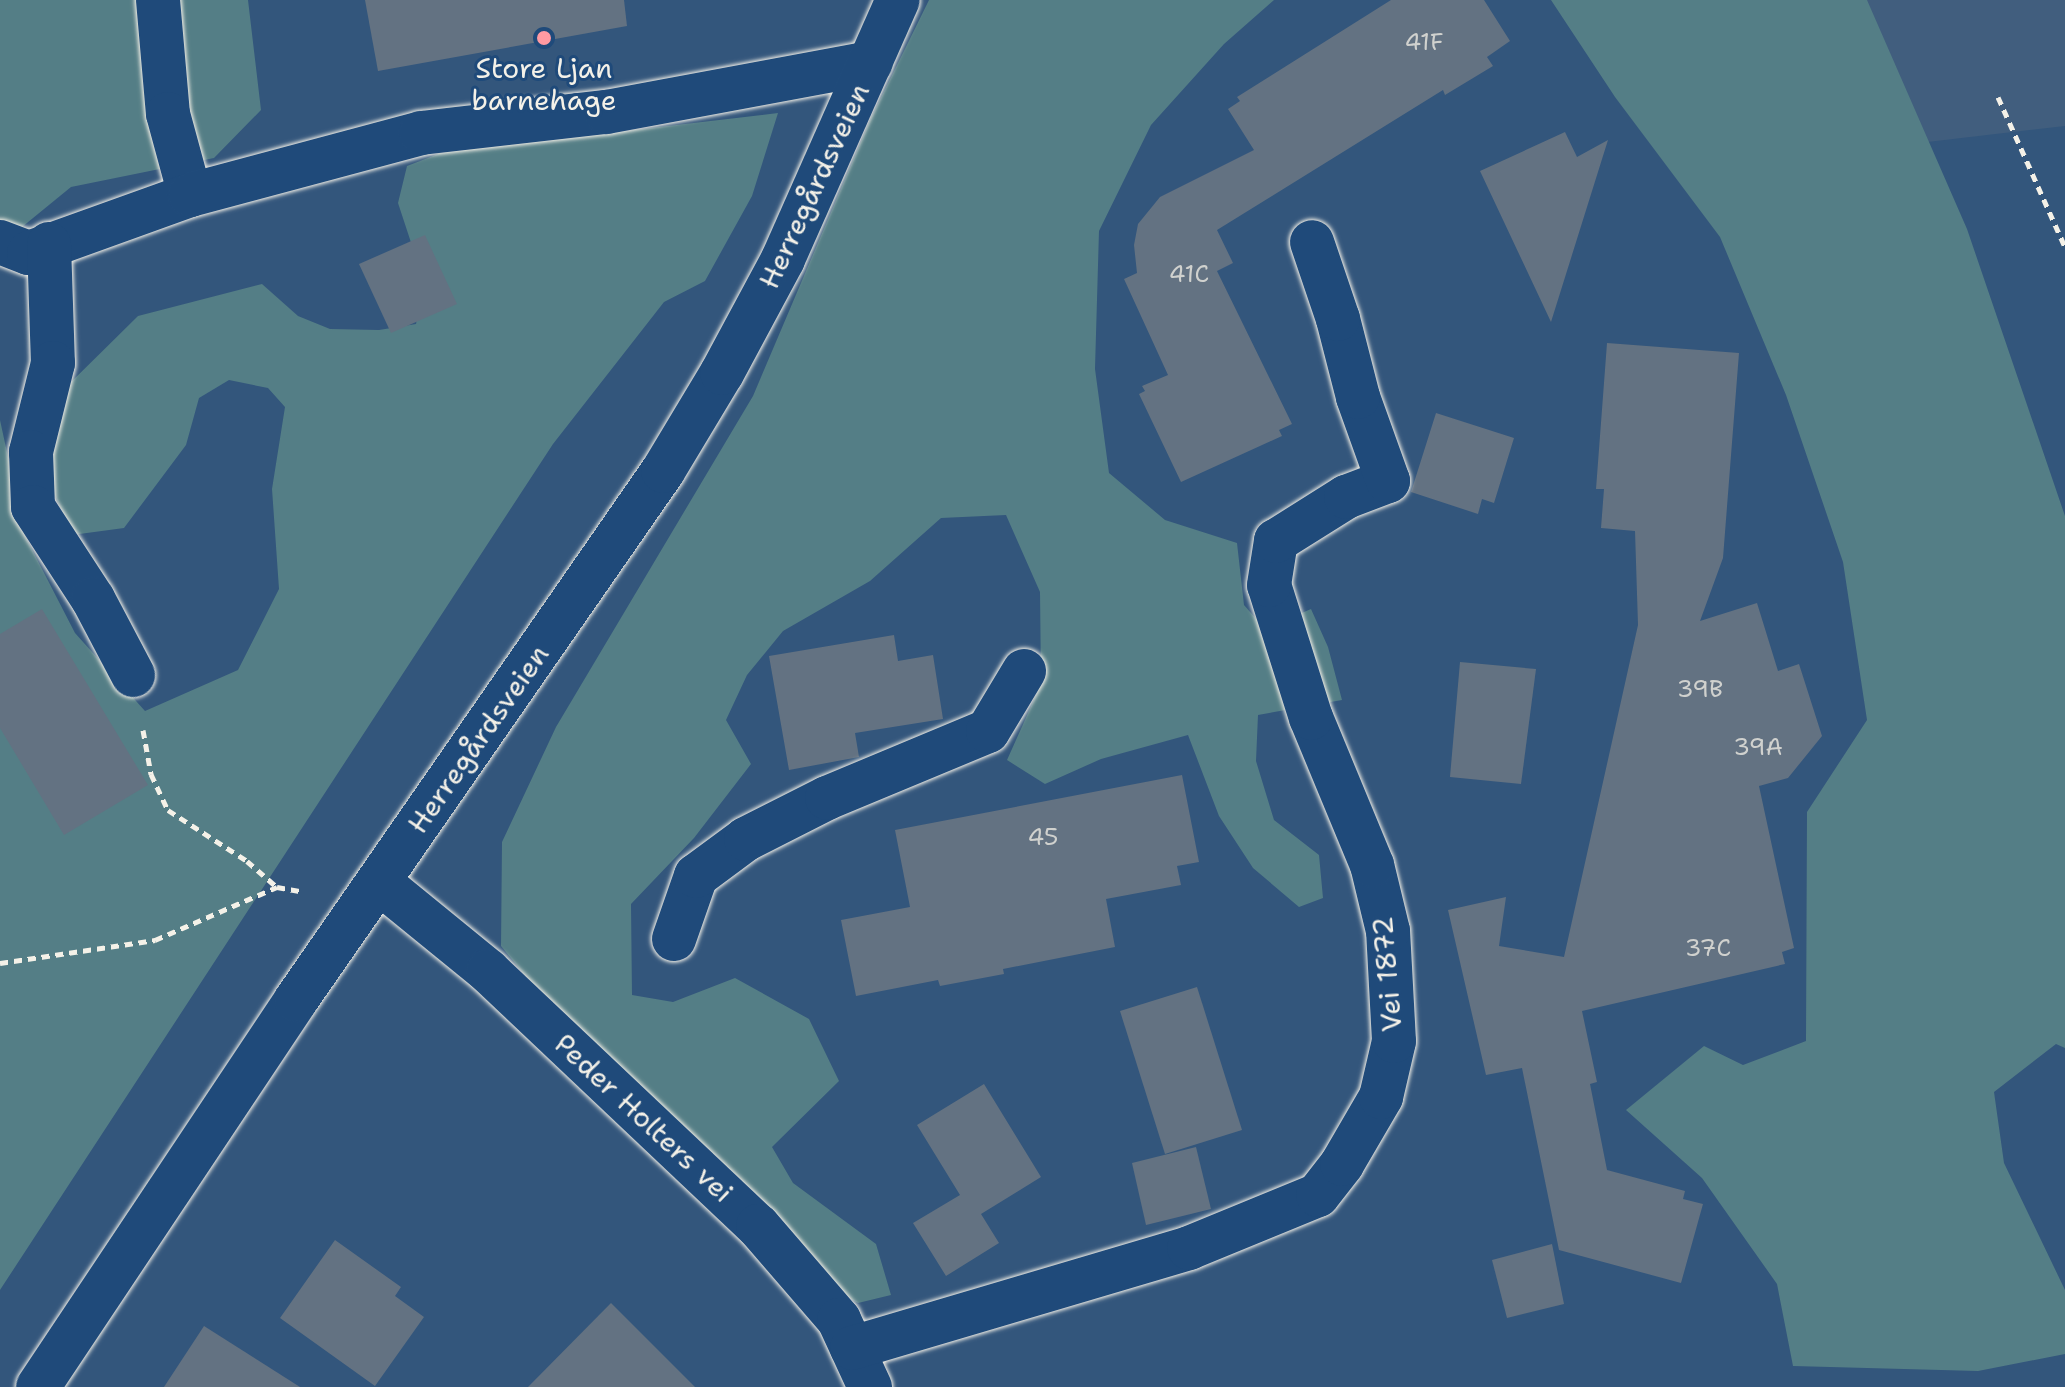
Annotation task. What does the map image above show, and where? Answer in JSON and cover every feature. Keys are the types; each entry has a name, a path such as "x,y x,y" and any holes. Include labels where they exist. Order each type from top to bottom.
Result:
{"street":[{"path":"158,0 168,114 190,195"},
{"name":"Herregårdsveien","path":"38,1387 180,1171 671,459 783,259 898,0"},
{"name":"Herregårdsveien","path":"26,246 190,195 421,133 606,112 871,63"},
{"name":"Vei 1872","path":"852,1348 1189,1248 1318,1195 1342,1164 1381,1097 1394,1041 1388,931 1372,865 1311,718 1269,585 1276,541 1346,497 1388,481 1358,397 1338,319 1312,242"},
{"path":"26,246 53,363 31,452 33,507 93,599 133,675"},
{"path":"674,939 696,876 746,839 800,812 988,731 1024,671"},
{"name":"Peder Holters vei","path":"374,890 488,971 758,1226 839,1320 870,1387"}],"path":[{"path":"1998,97 2065,247"},
{"path":"133,675 151,774 168,810 247,861 277,887 312,894 374,890"},
{"path":"0,963 155,940 277,887"}],"shaded area":[{"path":"1821,0 2065,0 2065,126 1876,148"}],"green space":[{"path":"0,0 248,0 261,110 214,158 71,187 11,236 0,240"},
{"path":"929,0 1274,0 1224,44 1151,125 1099,231 1095,369 1109,473 1165,520 1237,543 1244,605 1265,629 1311,609 1328,647 1342,700 1258,715 1256,761 1274,820 1319,855 1323,898 1299,907 1253,868 1219,816 1188,735 1101,759 1045,784 1007,760 1041,684 1040,592 1006,515 941,518 870,581 783,631 747,675 726,720 751,764 694,838 631,904 632,995 673,1002 735,978 809,1019 839,1081 772,1147 793,1183 876,1244 891,1295 858,1303 818,1281 560,1018 501,946 502,842 556,727 753,396 871,118"},
{"path":"1551,0 1867,0 1967,229 2065,516 2065,1048 2056,1044 1994,1092 2004,1163 2065,1290 2065,1354 1978,1371 1793,1366 1777,1284 1702,1178 1626,1110 1704,1046 1743,1065 1806,1041 1807,812 1867,720 1843,562 1786,395 1720,237 1615,97"},
{"path":"778,113 752,196 705,281 664,302 553,444 0,1290 0,420 25,536 75,633 145,711 238,670 279,589 272,489 285,407 268,388 229,380 199,398 186,445 124,528 72,535 46,474 62,391 138,316 262,284 298,316 330,329 379,330 416,324 424,282 398,203 407,166 459,146 574,137"}],"building":[{"path":"365,0 624,0 627,26 378,71"},
{"path":"1391,0 1484,0 1510,41 1487,57 1493,66 1445,95 1443,90 1217,230 1233,263 1217,271 1292,424 1279,430 1282,436 1181,482 1139,394 1145,391 1142,386 1168,375 1124,279 1137,273 1134,245 1138,224 1160,197 1254,150 1228,109 1240,101 1237,97"},
{"path":"1565,132 1577,157 1608,140 1551,322 1480,171"},
{"path":"425,235 457,304 391,333 359,264"},
{"path":"1607,343 1739,353 1723,558 1700,621 1757,603 1778,671 1799,664 1822,736 1788,778 1759,786 1794,948 1782,952 1785,964 1582,1011 1597,1082 1590,1084 1607,1170 1685,1191 1683,1199 1703,1204 1681,1283 1559,1250 1522,1068 1486,1075 1448,910 1506,897 1499,946 1564,957 1638,625 1635,531 1601,528 1604,489 1596,489"},
{"path":"1436,413 1514,438 1494,503 1482,499 1478,514 1411,492"},
{"path":"42,609 148,785 64,835 0,728 0,634"},
{"path":"894,635 898,661 933,655 943,719 855,733 859,757 789,770 769,656"},
{"path":"1460,662 1536,669 1521,784 1450,777"},
{"path":"1182,775 1199,862 1177,866 1181,885 1106,899 1115,947 1003,969 1004,974 940,986 938,980 856,996 841,920 910,907 895,830"},
{"path":"1197,987 1242,1130 1165,1154 1120,1011"},
{"path":"984,1084 1041,1177 981,1214 999,1243 946,1276 913,1223 960,1195 917,1125"},
{"path":"1196,1147 1211,1209 1146,1225 1132,1163"},
{"path":"335,1240 401,1287 395,1296 424,1317 375,1386 280,1318"},
{"path":"1552,1244 1564,1304 1507,1318 1492,1260"},
{"path":"611,1303 695,1387 528,1387"},
{"path":"204,1326 300,1387 164,1387"}],"place":[{"name":"Store Ljan barnehage","path":"544,38"}]}
